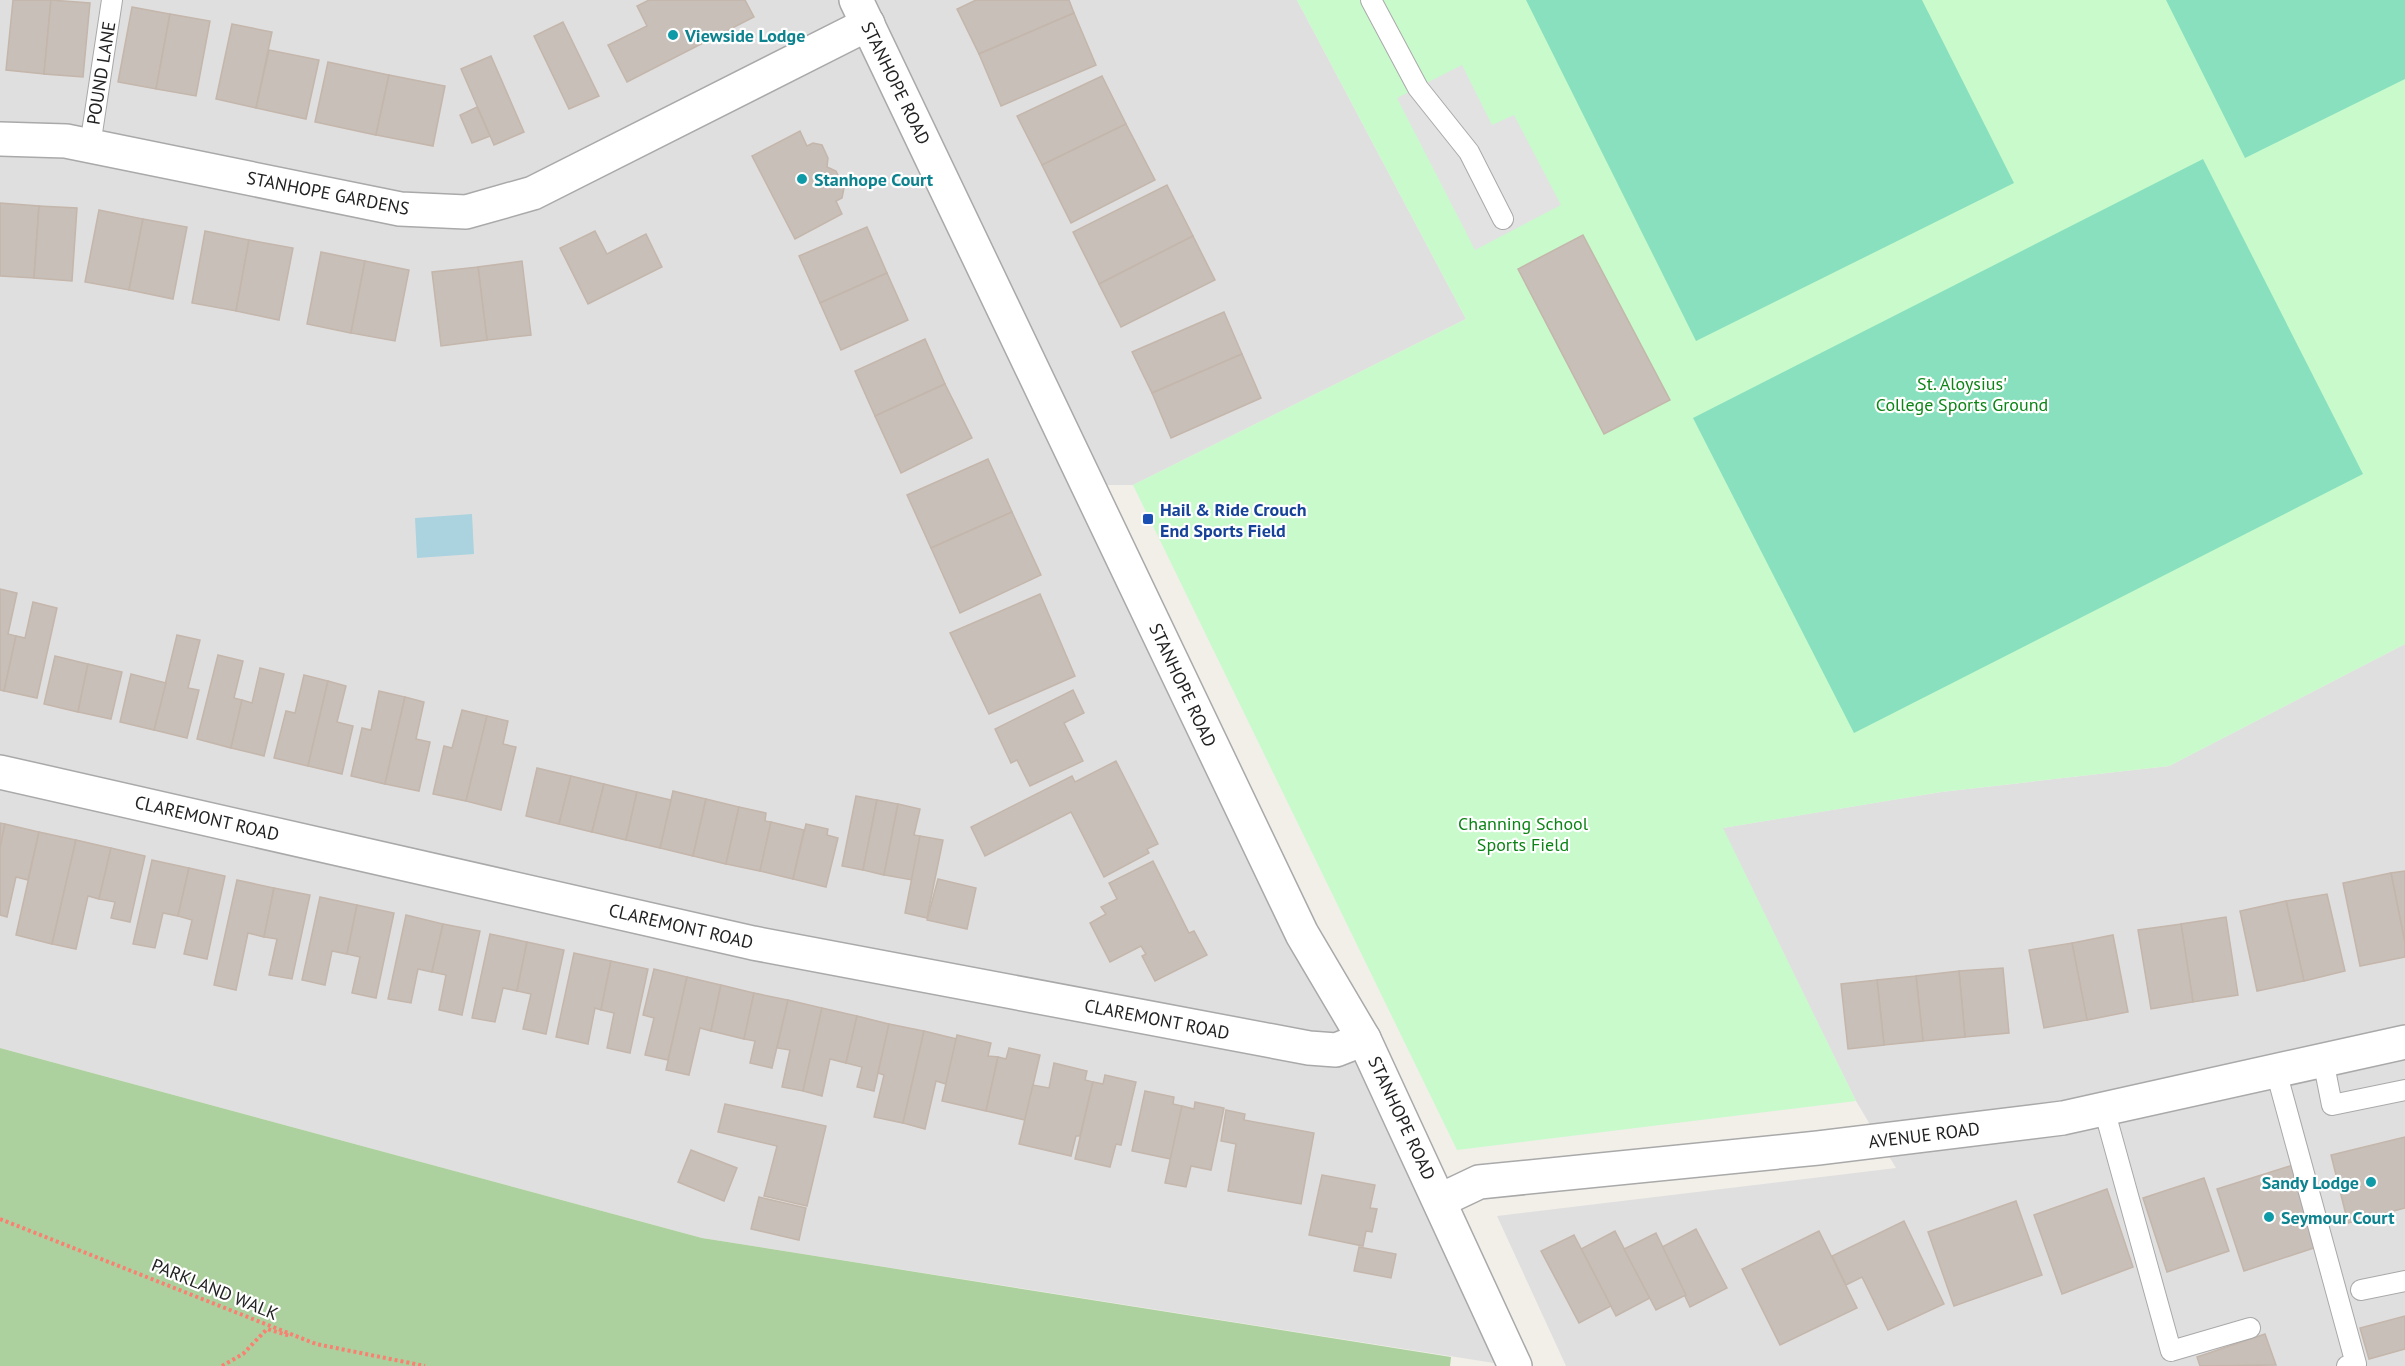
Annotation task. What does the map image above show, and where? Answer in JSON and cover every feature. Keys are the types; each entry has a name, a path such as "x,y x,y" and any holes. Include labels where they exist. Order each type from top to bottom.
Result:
{"street":[{"name":"STANHOPE GARDENS","path":"0,139 66,141 400,209 466,212 533,193 863,7"},
{"name":"STANHOPE ROAD","path":"863,7 1302,934 1364,1039 1515,1366"},
{"name":"CLAREMONT ROAD","path":"0,772 753,943 1309,1048 1336,1050 1364,1039"},
{"name":"AVENUE ROAD","path":"1440,1200 1479,1182 1818,1148 2063,1118 2405,1042"}],"lane":[{"name":"POUND LANE","path":"90,146 112,0"},
{"path":"1371,0 1418,88 1469,152 1503,219"},
{"path":"2323,1060 2332,1105 2405,1090"},
{"path":"2276,1071 2356,1364 2347,1366"},
{"path":"2104,1109 2170,1351 2250,1328"},
{"path":"2361,1290 2405,1281"}],"path":[{"name":"PARKLAND WALK","path":"0,1219 316,1344 425,1366"},
{"path":"222,1366 243,1354 267,1329 316,1344"}],"shaded area":[{"path":"0,0 1297,0 1466,319 1133,485 1088,485 1513,1366 702,1238 0,1048"},
{"path":"1462,65 1492,125 1514,115 1561,205 1475,250 1397,98"},
{"path":"2405,644 2405,1366 1566,1366 1497,1216 1896,1168 1856,1101 1722,828 1941,792 2169,766"}],"green space":[{"name":"St. Aloysius' College Sports Ground","path":"1297,0 2405,0 2405,644 2169,766 1941,792 1723,828 1856,1101 1457,1150 1133,485 1466,319"},
{"path":"1526,0 1922,0 2014,183 1696,341"},
{"path":"2166,0 2405,0 2405,79 2245,158"},
{"path":"2203,159 2363,474 1854,733 1693,418"},
{"path":"0,1048 702,1238 1451,1357 1450,1366 0,1366"}],"water":[{"path":"472,514 474,554 417,558 415,518"}],"building":[{"path":"13,0 51,0 44,74 6,70"},
{"path":"51,0 90,3 83,77 44,74"},
{"name":"Viewside Lodge","path":"649,0 745,0 754,17 627,82 608,45 647,26 637,6"},
{"path":"976,0 1069,0 1074,13 979,54 957,9"},
{"path":"132,7 170,14 156,89 118,82"},
{"path":"1074,13 1096,65 1001,106 979,54"},
{"path":"170,14 210,21 196,96 156,89"},
{"path":"563,22 599,96 569,109 534,36"},
{"path":"232,24 272,32 256,108 216,99"},
{"path":"269,50 319,60 306,119 256,108"},
{"path":"491,56 524,132 494,145 461,69"},
{"path":"328,62 389,75 376,135 315,122"},
{"path":"389,75 445,86 433,146 376,135"},
{"path":"1102,76 1126,124 1042,165 1017,116"},
{"path":"477,107 490,136 472,143 460,115"},
{"path":"1126,124 1155,180 1071,223 1042,165"},
{"name":"Stanhope Court","path":"800,131 807,146 813,143 822,145 828,158 827,167 836,171 844,188 842,198 836,201 842,214 795,239 752,156"},
{"path":"1167,185 1193,236 1099,284 1073,232"},
{"path":"0,203 39,206 34,278 0,276"},
{"path":"39,206 77,208 72,281 34,278"},
{"path":"99,210 143,219 129,290 85,282"},
{"path":"143,219 187,227 173,299 129,290"},
{"path":"867,227 887,273 820,303 799,256"},
{"path":"205,231 249,240 236,311 192,303"},
{"path":"595,231 607,254 646,234 662,267 588,304 560,248"},
{"path":"1583,235 1670,400 1604,434 1518,269"},
{"path":"1193,236 1215,280 1121,327 1099,284"},
{"path":"249,240 293,248 279,320 236,311"},
{"path":"321,252 365,261 351,333 307,324"},
{"path":"365,261 409,270 395,341 351,333"},
{"path":"522,261 531,335 487,340 478,267"},
{"path":"478,267 487,340 441,346 432,272"},
{"path":"887,273 908,320 841,350 820,303"},
{"path":"1224,312 1242,354 1152,393 1132,352"},
{"path":"925,339 945,384 875,416 855,371"},
{"path":"1242,354 1261,398 1171,438 1152,393"},
{"path":"945,384 972,438 901,473 875,416"},
{"path":"988,459 1012,512 931,548 907,495"},
{"path":"1012,512 1041,575 960,613 931,548"},
{"path":"0,589 17,593 8,634 16,636 4,691 0,690"},
{"path":"1040,594 1075,676 989,714 950,633"},
{"path":"33,602 57,608 37,698 4,691 16,636 25,638"},
{"path":"177,635 200,640 188,688 199,690 187,738 154,730"},
{"path":"218,655 243,661 234,698 242,700 231,748 197,739"},
{"path":"55,656 88,664 78,712 44,704"},
{"path":"88,664 122,672 111,719 78,712"},
{"path":"260,668 284,674 264,756 231,748 242,700 252,703"},
{"path":"131,674 166,683 154,730 120,722"},
{"path":"304,675 328,681 308,766 274,758 286,711 295,713"},
{"path":"328,681 346,686 337,722 353,726 342,774 308,766"},
{"path":"1073,690 1084,713 1064,723 1083,761 1030,786 1017,760 1011,763 995,729"},
{"path":"379,691 405,697 385,784 351,776 362,728 371,730"},
{"path":"405,697 424,702 416,739 430,742 419,791 385,784"},
{"path":"462,710 487,716 466,801 433,794 444,746 452,748"},
{"path":"487,716 508,721 503,744 516,747 501,810 466,801"},
{"path":"1116,761 1158,844 1147,849 1149,853 1104,877 1071,812 985,856 971,827 1072,776 1075,782"},
{"path":"537,768 571,776 559,824 526,816"},
{"path":"571,776 604,784 592,832 559,824"},
{"path":"604,784 637,792 626,840 592,832"},
{"path":"673,791 706,799 693,856 660,848"},
{"path":"637,792 671,800 660,848 626,840"},
{"path":"856,796 877,800 863,870 842,866"},
{"path":"706,799 739,807 726,864 693,856"},
{"path":"877,800 898,804 884,875 863,870"},
{"path":"898,804 920,809 914,835 920,836 912,880 884,875"},
{"path":"739,807 766,813 765,821 771,822 760,871 726,864"},
{"path":"771,822 804,830 793,879 760,871"},
{"path":"0,823 5,824 0,848"},
{"path":"5,824 39,832 28,880 16,877 7,917 0,915 0,848"},
{"path":"806,824 828,829 827,835 838,838 826,887 793,879"},
{"path":"39,832 76,840 52,944 16,935"},
{"path":"920,836 943,840 927,918 905,913"},
{"path":"76,840 111,848 99,899 88,896 76,949 52,944"},
{"path":"111,848 145,856 130,922 111,918 115,902 99,899"},
{"path":"152,860 189,868 178,916 163,913 155,948 133,944"},
{"path":"1153,861 1189,933 1194,931 1207,955 1155,981 1142,956 1146,954 1141,946 1110,962 1090,923 1106,914 1101,907 1117,899 1109,883"},
{"path":"189,868 225,876 207,959 184,954 192,920 178,916"},
{"path":"2405,871 2405,943 2391,873"},
{"path":"2391,873 2405,943 2405,957 2360,966 2343,883"},
{"path":"938,879 976,888 967,929 927,920"},
{"path":"237,880 274,888 264,937 248,933 236,990 214,985"},
{"path":"274,888 310,895 292,979 269,975 277,939 264,937"},
{"path":"2327,894 2345,971 2304,981 2286,901"},
{"path":"320,897 357,905 347,954 332,951 325,985 302,980"},
{"path":"2286,901 2304,981 2257,991 2240,911"},
{"path":"357,905 394,913 376,998 352,993 360,957 347,954"},
{"path":"406,915 443,924 432,972 418,969 411,1003 388,999"},
{"path":"2226,917 2238,995 2193,1002 2181,924"},
{"path":"443,924 480,931 462,1015 439,1010 446,975 432,972"},
{"path":"2181,924 2193,1002 2151,1009 2138,930"},
{"path":"490,934 527,942 517,991 503,988 495,1022 472,1018"},
{"path":"2113,935 2128,1012 2087,1020 2072,943"},
{"path":"527,942 564,950 546,1034 523,1029 531,994 517,991"},
{"path":"2072,943 2087,1020 2044,1028 2029,950"},
{"path":"574,953 611,961 601,1010 595,1008 588,1044 556,1037"},
{"path":"611,961 648,969 630,1053 607,1048 614,1013 601,1010"},
{"path":"2003,968 2009,1033 1965,1037 1959,971"},
{"path":"654,969 687,977 668,1060 645,1055 654,1018 643,1015"},
{"path":"1959,971 1965,1037 1923,1041 1916,976"},
{"path":"1916,976 1923,1041 1884,1045 1877,980"},
{"path":"687,977 721,985 711,1031 700,1028 689,1075 666,1070"},
{"path":"1877,980 1884,1045 1848,1049 1841,984"},
{"path":"721,985 754,993 744,1039 711,1031"},
{"path":"754,993 788,1000 772,1068 750,1063 755,1041 744,1039"},
{"path":"788,1000 822,1008 803,1091 782,1087 790,1050 777,1048"},
{"path":"822,1008 857,1016 846,1063 830,1059 822,1096 803,1091"},
{"path":"857,1016 889,1024 874,1091 857,1087 862,1067 846,1063"},
{"path":"889,1024 924,1031 903,1123 874,1117 884,1075 878,1073"},
{"path":"924,1031 957,1039 946,1084 936,1081 925,1129 903,1123"},
{"path":"957,1035 991,1043 988,1056 998,1057 986,1111 942,1101"},
{"path":"1009,1048 1040,1055 1025,1120 986,1111 998,1057 1006,1059"},
{"path":"1054,1063 1087,1071 1085,1080 1093,1082 1080,1136 1076,1136 1071,1156 1019,1144 1033,1085 1049,1088"},
{"path":"1105,1075 1136,1082 1121,1145 1116,1144 1110,1167 1075,1159 1093,1082 1103,1084"},
{"path":"1145,1091 1174,1097 1173,1104 1182,1106 1171,1159 1132,1151"},
{"path":"1195,1102 1224,1108 1211,1170 1191,1166 1186,1187 1165,1183 1182,1106 1194,1109"},
{"path":"725,1104 826,1126 807,1206 764,1196 777,1146 718,1132"},
{"path":"1226,1110 1245,1114 1244,1120 1314,1133 1301,1204 1228,1191 1236,1144 1221,1141"},
{"name":"Sandy Lodge","path":"2405,1137 2405,1208 2348,1223 2331,1155"},
{"path":"691,1150 737,1168 724,1201 678,1182"},
{"name":"Seymour Court","path":"2293,1165 2320,1246 2244,1271 2217,1189"},
{"path":"1322,1175 1375,1185 1370,1208 1377,1209 1372,1232 1366,1231 1363,1246 1309,1235"},
{"path":"2204,1178 2229,1251 2167,1272 2143,1198"},
{"path":"2107,1189 2133,1267 2062,1294 2034,1215"},
{"path":"759,1197 806,1208 799,1240 751,1229"},
{"path":"2016,1201 2042,1275 1954,1306 1928,1232"},
{"path":"1904,1221 1944,1304 1888,1330 1862,1277 1846,1285 1832,1256"},
{"path":"1696,1229 1727,1288 1690,1307 1662,1247"},
{"path":"1615,1231 1650,1298 1616,1316 1581,1249"},
{"path":"1819,1231 1857,1308 1780,1345 1742,1269"},
{"path":"1656,1233 1686,1295 1656,1310 1624,1249"},
{"path":"1574,1235 1611,1306 1579,1323 1541,1251"},
{"path":"1359,1247 1396,1254 1391,1278 1354,1271"},
{"path":"2405,1316 2405,1349 2369,1359 2360,1328"},
{"path":"2265,1334 2276,1365 2200,1366 2197,1357"}],"place":[{"name":"Viewside Lodge","path":"673,35"},
{"name":"Stanhope Court","path":"802,179"},
{"name":"Hail & Ride Crouch End Sports Field","path":"1148,519"},
{"name":"Sandy Lodge","path":"2371,1182"},
{"name":"Seymour Court","path":"2269,1217"}],"park label":[{"name":"Channing School Sports Field","path":"1523,833"}]}
